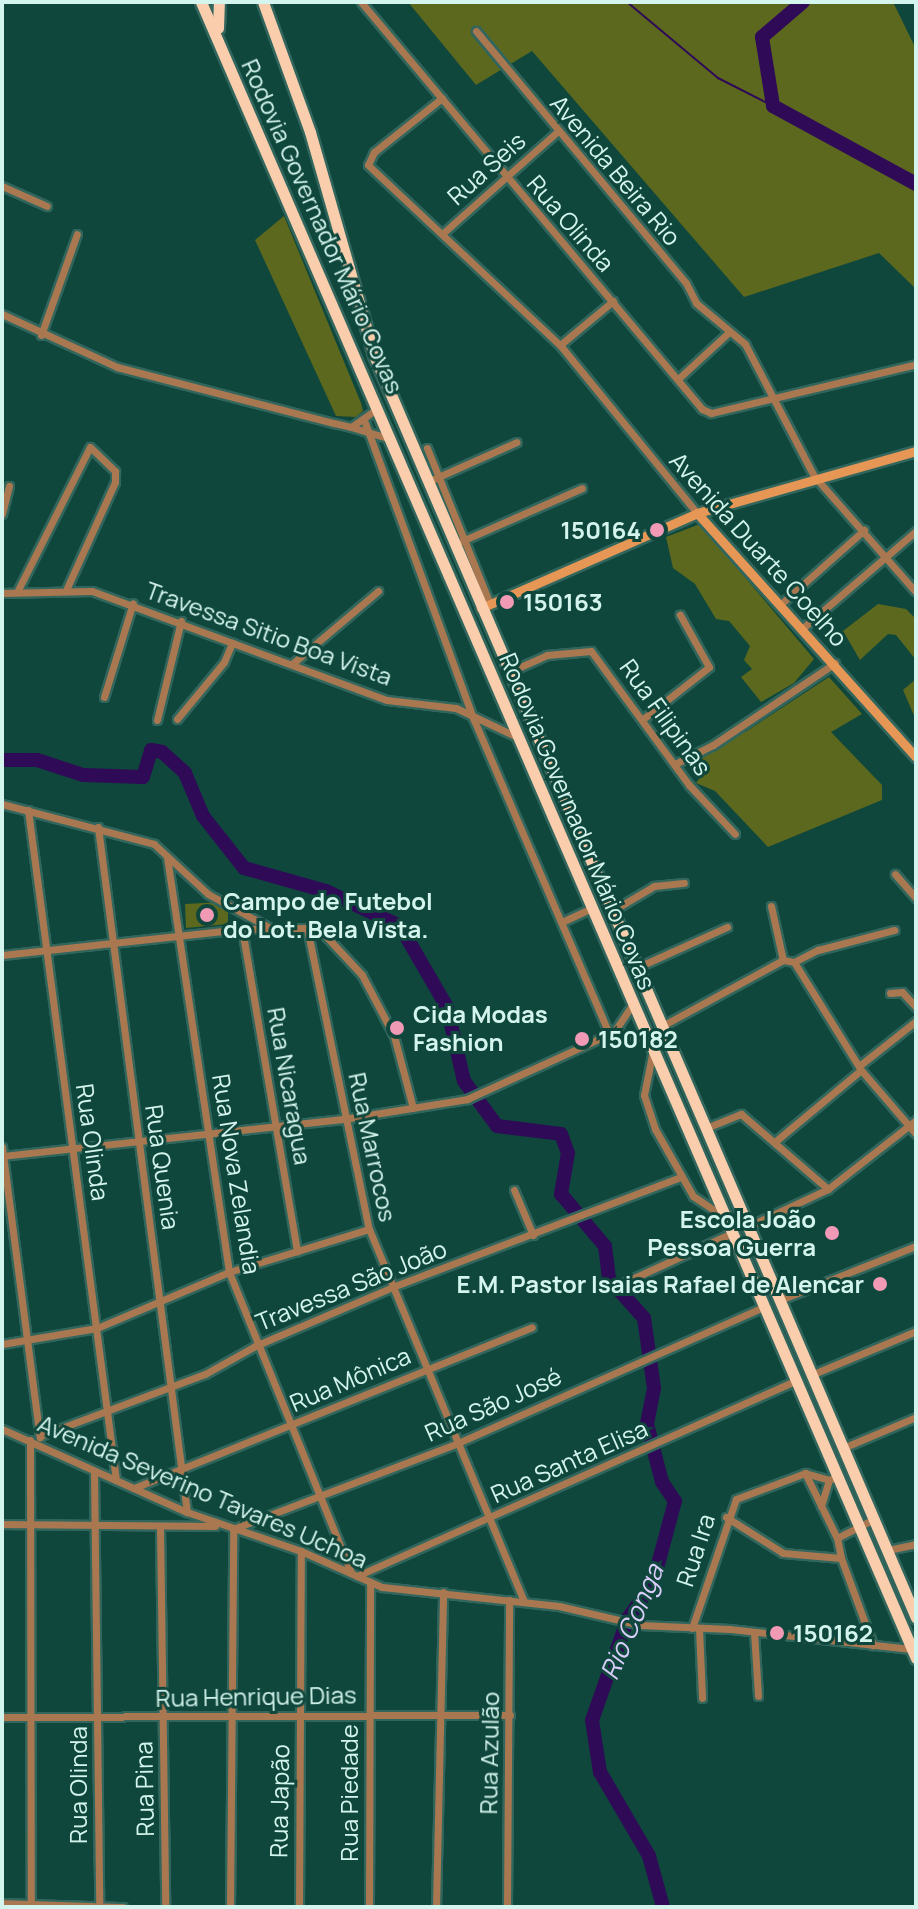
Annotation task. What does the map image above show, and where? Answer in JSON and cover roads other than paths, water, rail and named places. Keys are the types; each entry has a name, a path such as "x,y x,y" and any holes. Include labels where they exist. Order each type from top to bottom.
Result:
{"highway":[{"name":"Rodovia Governador Mário Covas","path":"201,2 797,1380 834,1478 859,1527 914,1654"},
{"path":"219,2 216,16 227,63"},
{"path":"256,2 281,46"},
{"name":"Rodovia Governador Mário Covas","path":"263,2 281,46 361,320 427,482 486,606 509,672 916,1618"}],"main road":[{"path":"486,606 697,513 814,476 916,451"},
{"name":"Avenida Duarte Coelho","path":"697,513 804,627 916,757"}],"street":[{"name":"Rua Olinda","path":"361,2 505,178 706,412 777,398"},
{"name":"Avenida Beira Rio","path":"476,31 557,132 686,283 696,303 728,333 745,344 777,398 814,476 915,591"},
{"name":"Avenida Duarte Coelho","path":"442,98 374,152 368,165 560,345 697,513"},
{"name":"Rua Seis","path":"442,234 557,132"},
{"path":"2,186 47,206"},
{"path":"41,335 77,234"},
{"path":"560,345 613,301"},
{"path":"2,314 41,335 117,367 393,440"},
{"path":"678,379 728,333"},
{"path":"777,398 916,364"},
{"path":"351,427 378,408"},
{"path":"364,420 474,720 612,1033"},
{"path":"427,482 517,442"},
{"path":"17,592 90,447 115,471 115,482 67,588"},
{"path":"427,448 440,477 458,543 582,488"},
{"path":"2,514 9,486"},
{"path":"782,603 864,530"},
{"path":"804,627 916,531"},
{"name":"Travessa Sitio Boa Vista","path":"2,593 67,588 133,603 387,700 449,706 517,737"},
{"path":"292,664 378,591"},
{"path":"104,697 133,603"},
{"path":"643,719 709,667 680,615"},
{"path":"157,720 181,621"},
{"path":"177,719 224,662 232,643"},
{"name":"Rua Filipinas","path":"509,672 547,655 591,651 675,764 735,834"},
{"path":"675,764 713,745 835,663"},
{"path":"2,804 154,844 208,894 270,928"},
{"name":"Rua Olinda","path":"28,810 43,951 76,1149 116,1480"},
{"name":"Rua Quenia","path":"98,827 111,943 174,1386 187,1512"},
{"name":"Rua Nova Zelandia","path":"167,857 229,1272 255,1346 354,1575"},
{"path":"895,874 916,898"},
{"path":"612,911 654,886 684,883"},
{"path":"771,906 783,960"},
{"path":"564,921 592,908"},
{"path":"636,968 727,927"},
{"path":"2,955 242,929 307,928"},
{"name":"Rua Marrocos","path":"413,1108 394,1036 362,975 323,933 307,928 369,1229 524,1601"},
{"name":"Rua Nicaragua","path":"242,929 297,1251"},
{"path":"662,1026 783,960 794,962 818,950 894,930"},
{"path":"794,962 860,1068 913,1123 916,1134"},
{"path":"890,993 902,992 916,1007"},
{"path":"41,1445 3,1153 76,1149 344,1119 467,1099 612,1033 633,1004"},
{"path":"777,1140 916,1021"},
{"path":"612,1033 647,1038"},
{"path":"653,1050 646,1104 680,1177 693,1196 726,1218"},
{"path":"706,1128 737,1113 777,1140 828,1189"},
{"path":"749,1226 828,1189 913,1123"},
{"name":"Travessa São João","path":"40,1436 108,1407 174,1386 255,1346 395,1286 680,1177"},
{"path":"514,1190 533,1235"},
{"path":"2,1344 97,1328 229,1272 369,1229"},
{"path":"623,1283 732,1233"},
{"path":"780,1300 916,1246"},
{"path":"907,1249 916,1257"},
{"name":"Rua São José","path":"233,1529 458,1443 765,1306"},
{"name":"Rua Mônica","path":"134,1488 290,1426 428,1366 532,1327"},
{"path":"811,1375 916,1331"},
{"name":"Rua Santa Elisa","path":"354,1575 797,1380"},
{"path":"843,1448 916,1417"},
{"name":"Avenida Severino Tavares Uchoa","path":"2,1429 187,1512 301,1551 370,1584 524,1601 640,1625 754,1632 873,1645 914,1654"},
{"path":"30,1440 31,1905"},
{"name":"Rua Olinda","path":"94,1472 99,1906"},
{"path":"805,1473 834,1478 821,1506"},
{"path":"805,1473 837,1538 841,1558 873,1645"},
{"name":"Rua Ira","path":"702,1698 695,1628 726,1517 744,1494 805,1473"},
{"path":"726,1517 783,1553 841,1558"},
{"path":"837,1538 874,1519"},
{"path":"2,1524 222,1525"},
{"name":"Rua Pina","path":"160,1527 165,1907"},
{"path":"230,1907 233,1529"},
{"path":"888,1550 916,1544"},
{"name":"Rua Japão","path":"299,1907 301,1551"},
{"name":"Rua Piedade","path":"369,1907 370,1584"},
{"path":"436,1907 443,1592"},
{"name":"Rua Azulão","path":"507,1907 509,1600"},
{"path":"754,1632 758,1696"},
{"name":"Rua Henrique Dias","path":"2,1717 510,1715"},
{"path":"4,1904 123,1907"}],"waterway":[{"path":"627,2 718,78 773,106"},
{"path":"803,2 762,37 773,106 916,184"},
{"name":"Rio Conga","path":"2,760 37,760 83,775 143,777 151,750 162,752 185,773 203,816 244,868 326,891 400,926 447,1007 464,1081 497,1126 561,1134 568,1153 561,1194 605,1246 609,1279 644,1318 654,1388 647,1424 662,1482 675,1501 653,1583 628,1618 592,1720 600,1772 649,1856 663,1907"}],"place":[{"name":"150164","path":"657,530"},
{"name":"150163","path":"507,602"},
{"name":"Campo de Futebol do Lot. Bela Vista.","path":"207,915"},
{"name":"Cida Modas Fashion","path":"397,1028"},
{"name":"150182","path":"582,1039"},
{"name":"Escola João Pessoa Guerra","path":"832,1233"},
{"name":"E.M. Pastor Isaias Rafael de Alencar","path":"880,1284"},
{"name":"150162","path":"777,1633"}]}
